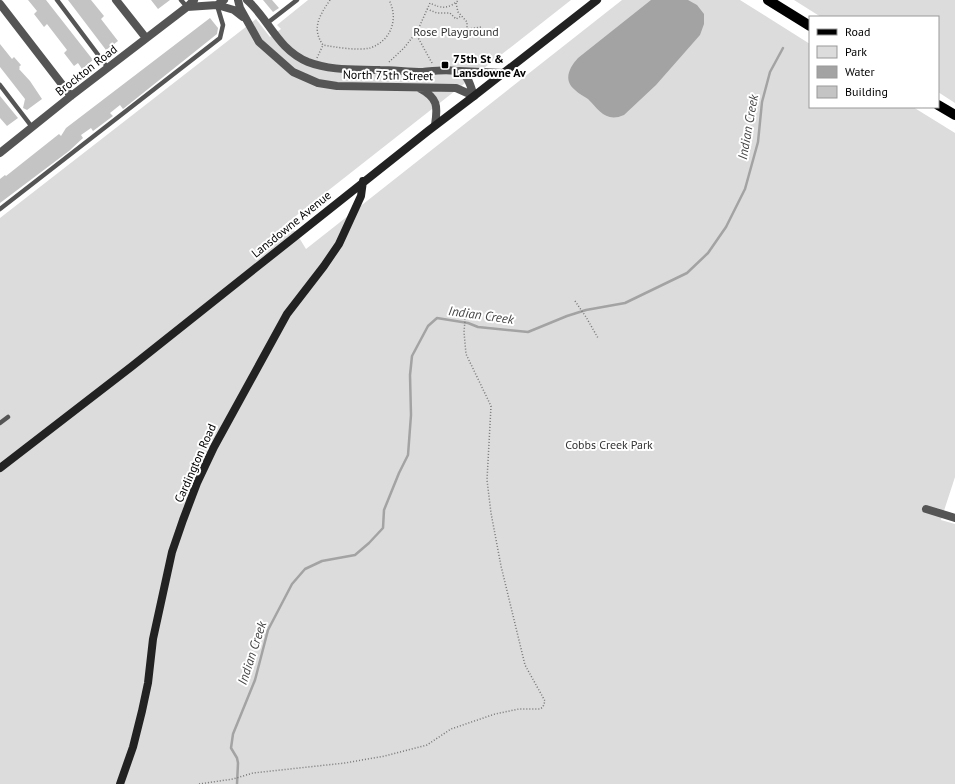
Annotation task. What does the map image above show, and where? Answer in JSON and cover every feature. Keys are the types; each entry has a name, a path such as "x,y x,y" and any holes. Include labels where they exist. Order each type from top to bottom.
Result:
{"main road":[{"name":"Lansdowne Avenue","path":"0,468 131,366 363,181 597,0"},
{"path":"768,0 809,25"},
{"path":"939,106 955,115"},
{"name":"Cardington Road","path":"120,784 133,747 142,710 148,683 153,639 172,552 197,484 214,447 283,320 339,244 361,196 363,181"}],"street":[{"path":"116,0 146,38"},
{"name":"Brockton Road","path":"0,153 71,96 187,8 194,0"},
{"path":"217,5 224,0"},
{"name":"North 75th Street","path":"238,0 240,8 259,42 302,78 318,83 337,86 456,88 474,96"},
{"name":"North 75th Street","path":"247,0 282,44 306,61 321,66 340,69 457,70 504,73"},
{"path":"0,4 71,96"},
{"path":"187,8 217,5 234,10 246,19"},
{"path":"457,70 467,78 474,96"},
{"path":"417,87 429,93 434,100 437,108 435,125"},
{"path":"926,509 955,518"}],"lane":[{"path":"57,0 108,68"},
{"path":"181,0 187,8"},
{"path":"266,24 297,0"},
{"path":"0,209 220,38 223,25 217,5"},
{"path":"0,85 32,127"},
{"path":"0,423 8,417"}],"path":[{"path":"330,0 316,30 323,45 340,48 369,48 383,41 392,30 394,17 389,0"},
{"path":"380,70 404,48 416,34 430,3 441,8 456,3 459,0"},
{"path":"456,3 458,12 467,22 468,34"},
{"path":"427,9 437,13 450,13 456,19 461,16"},
{"path":"468,29 481,27"},
{"path":"416,34 437,71"},
{"path":"314,64 323,45"},
{"path":"575,301 598,338"},
{"path":"199,784 233,780 253,773 345,763 385,756 427,745 451,729 495,714 519,709 540,709 545,704 545,701 525,665 490,513 487,480 491,406 466,354 464,332 466,309"}],"green space":[{"name":"Cobbs Creek Park","path":"308,0 571,0 283,226 295,231 306,249 622,0 740,0 809,43 809,108 915,108 955,133 955,477 941,520 955,524 955,784 0,784 0,218 256,19 270,37 281,29 277,25"},
{"path":"794,0 955,0 955,103 939,93 939,16 819,16"}],"water":[{"path":"651,0 688,0 697,5 704,14 704,24 700,35 656,85 624,115 618,117 608,116 599,111 588,99 578,93 571,86 568,78 570,70 578,58"}],"building":[{"path":"28,0 46,0 93,60 82,69 78,63 74,66 64,53 67,50 47,24 44,27 34,14 37,11"},
{"path":"68,0 91,0 104,16 101,19 118,41 106,50"},
{"path":"151,0 170,0 158,9"},
{"path":"263,0 272,0 279,8 273,12"},
{"path":"210,18 218,28 217,34 123,109 120,105 110,113 113,116 93,131 91,128 81,135 83,138 69,151 0,203 0,179 5,175 6,176 59,134 61,136 66,128"},
{"path":"0,44 12,59 14,57 21,65 19,69 30,81 42,99 27,110 23,108 25,99 0,67"},
{"path":"0,96 18,118 7,126 0,118"}],"waterway":[{"name":"Indian Creek","path":"237,784 238,763 237,758 231,748 233,734 255,680 268,630 292,584 305,569 322,561 355,555 383,528 384,510 408,455 411,415 410,375 412,356 428,326 437,318 468,323 478,327 528,332 586,310 625,303 687,273 708,253 726,227 745,189 758,142 762,102 770,72 783,48"}],"place":[{"name":"75th St & Lansdowne Av","path":"445,65"}],"park label":[{"name":"Rose Playground","path":"456,31"}]}
